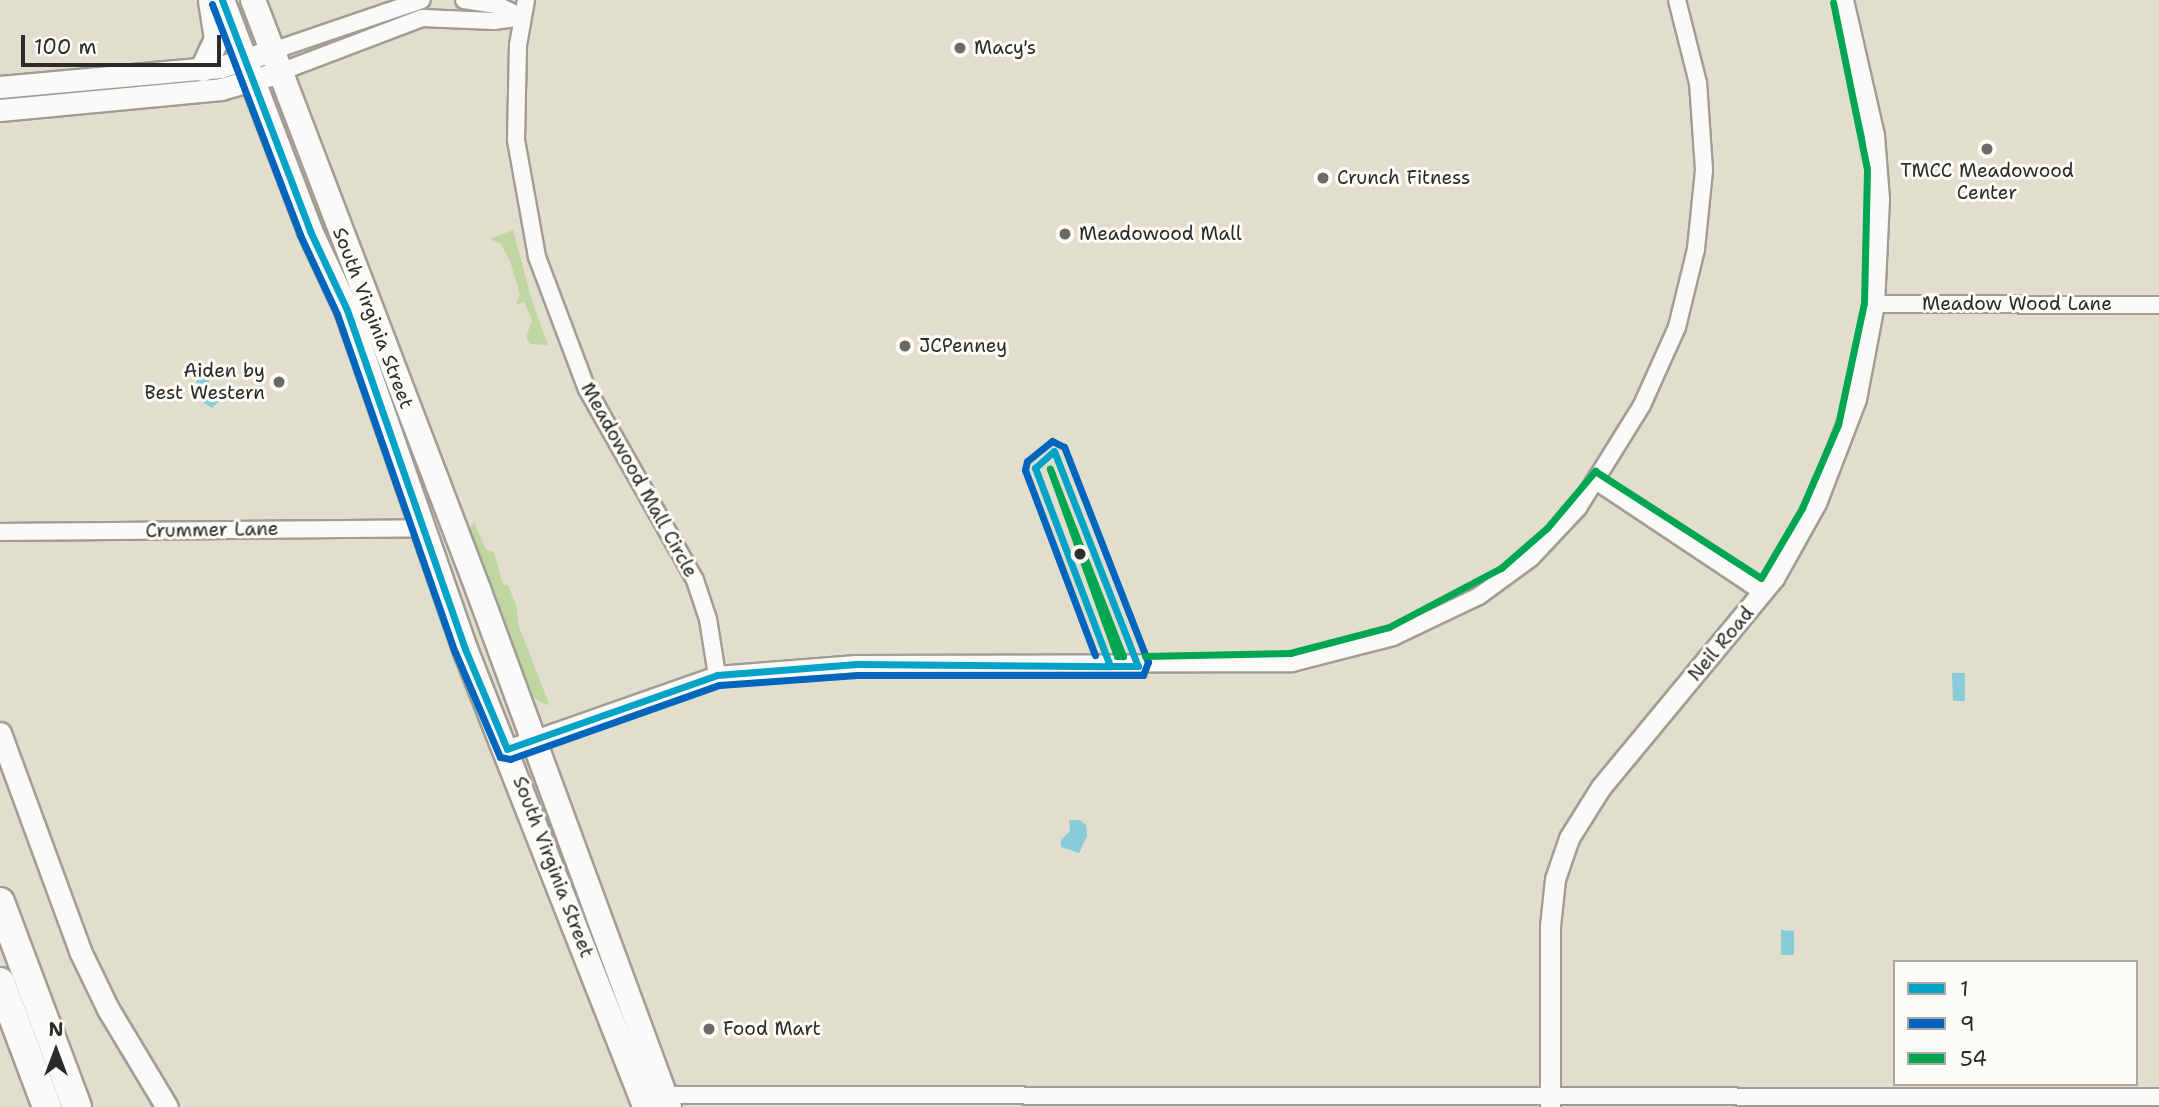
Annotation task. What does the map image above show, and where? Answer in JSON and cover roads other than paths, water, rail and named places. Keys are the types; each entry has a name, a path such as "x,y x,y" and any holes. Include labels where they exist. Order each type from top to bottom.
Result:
{"highway":[{"path":"0,902 77,1107"},
{"path":"0,982 47,1107"}],"main road":[{"path":"204,69 217,39 211,0"},
{"name":"South Virginia Street","path":"222,0 263,67 531,740 655,1101"},
{"name":"South Virginia Street","path":"253,0 263,67 310,231 347,310 465,649 655,1101"},
{"path":"0,87 204,69 263,67"},
{"path":"0,110 263,67"},
{"path":"0,733 80,951 108,1009 167,1107"}],"street":[{"path":"263,67 422,0"},
{"path":"464,0 497,5 522,17"},
{"name":"Meadowood Mall Circle","path":"526,0 522,17 516,140 524,199 544,279 587,389 695,580 708,619 717,674"},
{"path":"507,749 717,674 857,664 1249,666 1330,656 1393,637 1507,578 1555,535 1596,481 1661,366 1696,249 1703,183 1703,124 1695,70 1677,0"},
{"name":"Neil Road","path":"1550,1101 1550,926 1561,857 1577,821 1601,787 1764,593 1811,513 1848,428 1874,304 1878,168 1843,0"},
{"path":"263,67 422,18 494,21 522,17"},
{"name":"Meadow Wood Lane","path":"1874,304 2159,305"},
{"path":"1596,481 1764,593"},
{"name":"Crummer Lane","path":"0,532 424,528"},
{"path":"655,1101 1550,1101 2159,1097"}],"water":[{"path":"206,373 210,385 223,397 212,408 199,400 195,389 199,374"},
{"path":"1952,673 1965,673 1965,701 1953,701"},
{"path":"1069,820 1080,820 1086,825 1087,836 1079,853 1061,847 1061,840 1070,831"},
{"path":"1781,930 1794,931 1794,955 1781,955"}],"place":[{"name":"Macy's","path":"960,48"},
{"name":"TMCC Meadowood Center","path":"1987,149"},
{"name":"Crunch Fitness","path":"1323,178"},
{"name":"Meadowood Mall","path":"1065,234"},
{"name":"JCPenney","path":"905,346"},
{"name":"Aiden by Best Western","path":"279,382"},
{"name":"Food Mart","path":"709,1029"}]}
